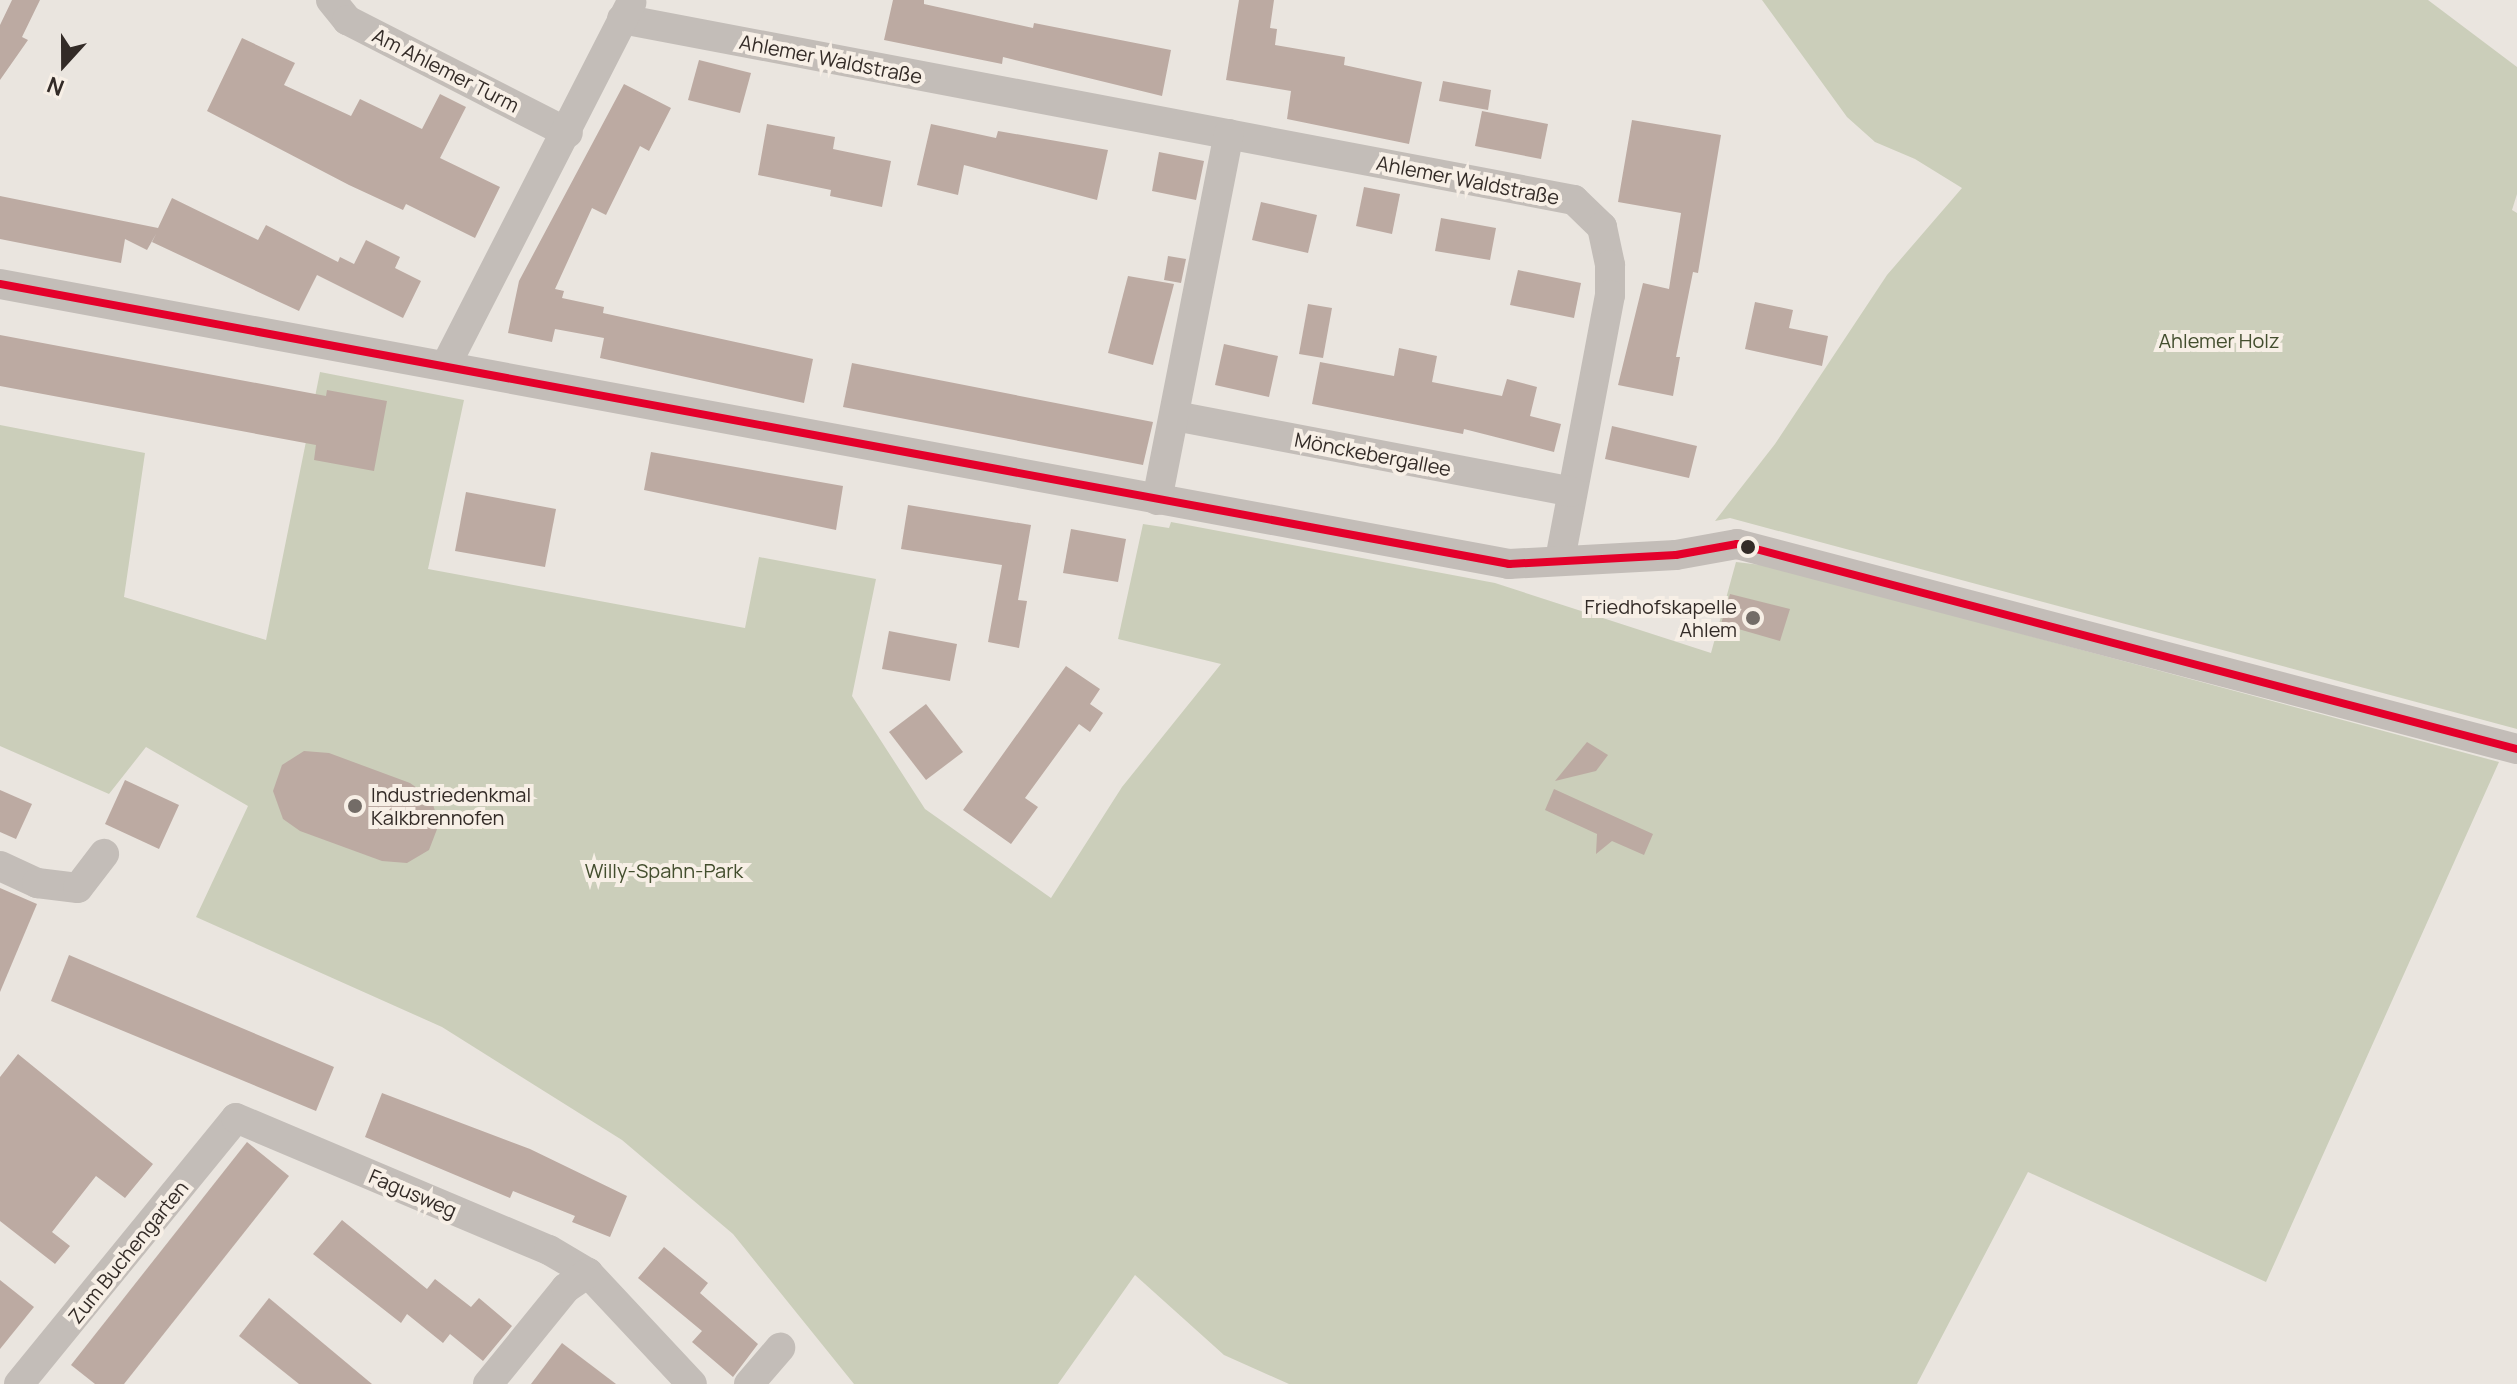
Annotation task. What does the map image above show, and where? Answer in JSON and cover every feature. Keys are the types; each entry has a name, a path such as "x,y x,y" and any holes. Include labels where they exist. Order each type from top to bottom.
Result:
{"street":[{"name":"Am Ahlemer Turm","path":"331,0 347,20 568,133"},
{"path":"446,365 568,133 627,10"},
{"name":"Ahlemer Waldstraße","path":"627,10 1229,134 1574,200 1602,227 1610,295 1560,559"},
{"path":"1157,500 1229,134"},
{"path":"0,284 1509,564 1676,555 1737,544 2517,749"},
{"name":"Mönckebergallee","path":"1175,416 1572,492"},
{"path":"0,866 37,883 78,888 104,854"},
{"name":"Fagusweg","path":"236,1118 549,1250 588,1273 692,1384"},
{"name":"Zum Buchengarten","path":"19,1384 236,1118"},
{"path":"488,1384 566,1288 588,1273"},
{"path":"749,1384 780,1348"}],"green space":[{"name":"Ahlemer Holz","path":"1762,0 2428,0 2517,67 2517,194 2512,210 2517,213 2517,729 1730,518 1715,521 1775,444 1887,275 1962,188 1915,159 1875,142 1847,117"},
{"name":"Willy-Spahn-Park","path":"320,372 464,400 428,569 745,628 759,557 876,579 852,696 925,809 1051,898 1122,787 1221,664 1118,639 1143,524 1169,528 1171,522 1495,583 1711,653 1736,562 1770,566 2499,762 2266,1282 2028,1172 1917,1384 1289,1384 1224,1355 1135,1275 1058,1384 854,1384 733,1234 622,1140 442,1027 196,917 248,806 146,747 109,794 0,746 0,425 145,453 124,597 266,640"}],"building":[{"path":"12,0 40,0 22,37 28,40 0,80 0,25"},
{"path":"893,0 924,0 924,4 1033,28 1034,23 1171,50 1162,96 1003,57 1002,64 884,40"},
{"path":"1239,0 1274,0 1270,28 1277,29 1275,45 1345,57 1344,65 1422,82 1409,144 1287,119 1291,91 1226,80"},
{"path":"242,38 295,63 284,85 351,116 360,99 422,129 440,94 466,107 440,158 500,187 475,238 406,204 403,210 349,185 207,111"},
{"path":"699,60 751,73 740,113 688,100"},
{"path":"1443,81 1491,90 1488,110 1439,101"},
{"path":"624,84 671,108 649,151 640,146 606,215 592,208 555,289 564,291 562,298 604,307 603,313 813,359 804,403 600,358 604,338 555,329 552,342 508,333 519,281"},
{"path":"1482,111 1548,124 1541,159 1475,146"},
{"path":"1632,120 1721,135 1698,273 1693,272 1676,357 1680,357 1673,396 1618,385 1643,283 1669,289 1681,213 1618,202"},
{"path":"767,124 835,137 833,149 891,161 882,207 830,196 831,190 758,175"},
{"path":"931,124 996,138 998,131 1108,150 1097,200 964,165 958,195 917,185"},
{"path":"1159,152 1204,161 1196,200 1152,191"},
{"path":"1364,187 1400,194 1392,234 1356,226"},
{"path":"0,196 158,228 172,198 258,240 266,225 338,262 340,257 354,264 366,240 400,257 395,268 421,281 403,318 317,275 299,311 152,242 156,234 147,250 125,239 121,263 0,239"},
{"path":"1261,202 1317,215 1308,253 1252,240"},
{"path":"1441,218 1496,228 1490,260 1435,251"},
{"path":"1168,256 1186,259 1181,283 1164,280"},
{"path":"1518,270 1581,283 1574,318 1510,305"},
{"path":"1128,276 1174,284 1153,365 1108,353"},
{"path":"1755,302 1793,310 1789,328 1828,336 1822,366 1745,349"},
{"path":"1308,304 1332,308 1323,358 1299,354"},
{"path":"0,335 326,396 327,390 387,401 374,471 314,460 316,445 0,386"},
{"path":"1224,344 1278,356 1269,397 1215,385"},
{"path":"1399,348 1437,356 1432,382 1502,396 1507,379 1537,387 1530,416 1561,424 1554,452 1464,429 1463,434 1312,404 1320,362 1394,376"},
{"path":"852,363 1153,422 1143,465 843,407"},
{"path":"1612,426 1697,446 1689,478 1605,459"},
{"path":"651,452 843,486 836,530 644,490"},
{"path":"466,492 556,509 545,567 455,551"},
{"path":"908,505 1031,525 1018,600 1027,601 1019,648 988,642 1002,565 901,549"},
{"path":"1071,529 1126,539 1118,582 1063,573"},
{"name":"Friedhofskapelle Ahlem","path":"1730,594 1790,609 1780,641 1721,624"},
{"path":"889,631 957,644 950,681 882,669"},
{"path":"1066,666 1100,689 1090,704 1103,713 1090,732 1079,724 1025,798 1038,807 1011,844 963,810"},
{"path":"926,704 963,752 926,780 889,732"},
{"path":"1587,742 1608,755 1596,771 1555,781"},
{"name":"Industriedenkmal Kalkbrennofen","path":"304,751 329,753 410,783 431,798 439,824 429,850 407,863 382,861 300,831 283,819 273,791 282,765"},
{"path":"125,780 179,805 159,849 105,824"},
{"path":"1554,789 1653,834 1644,855 1612,841 1596,854 1597,834 1545,810"},
{"path":"0,790 32,804 16,839 0,832"},
{"path":"0,888 37,904 0,992"},
{"path":"69,955 334,1067 316,1111 51,1001"},
{"path":"18,1054 153,1164 125,1198 96,1176 52,1232 70,1246 55,1264 0,1221 0,1077"},
{"path":"382,1093 530,1149 627,1196 610,1237 572,1222 575,1216 513,1191 510,1198 365,1137"},
{"path":"247,1142 289,1176 124,1384 95,1384 71,1365"},
{"path":"342,1220 427,1289 435,1279 471,1307 479,1298 512,1326 483,1361 450,1334 443,1343 407,1314 401,1323 313,1254"},
{"path":"664,1247 708,1283 700,1293 758,1344 733,1377 692,1342 702,1331 638,1278"},
{"path":"0,1280 34,1307 0,1349"},
{"path":"269,1298 372,1384 299,1384 239,1336"},
{"path":"562,1343 616,1384 531,1384"}],"transit line":[{"path":"0,284 1509,564 1676,555 1737,544 2517,749"}],"place":[{"name":"Friedhofskapelle Ahlem","path":"1753,618"},
{"name":"Industriedenkmal Kalkbrennofen","path":"355,806"}]}
